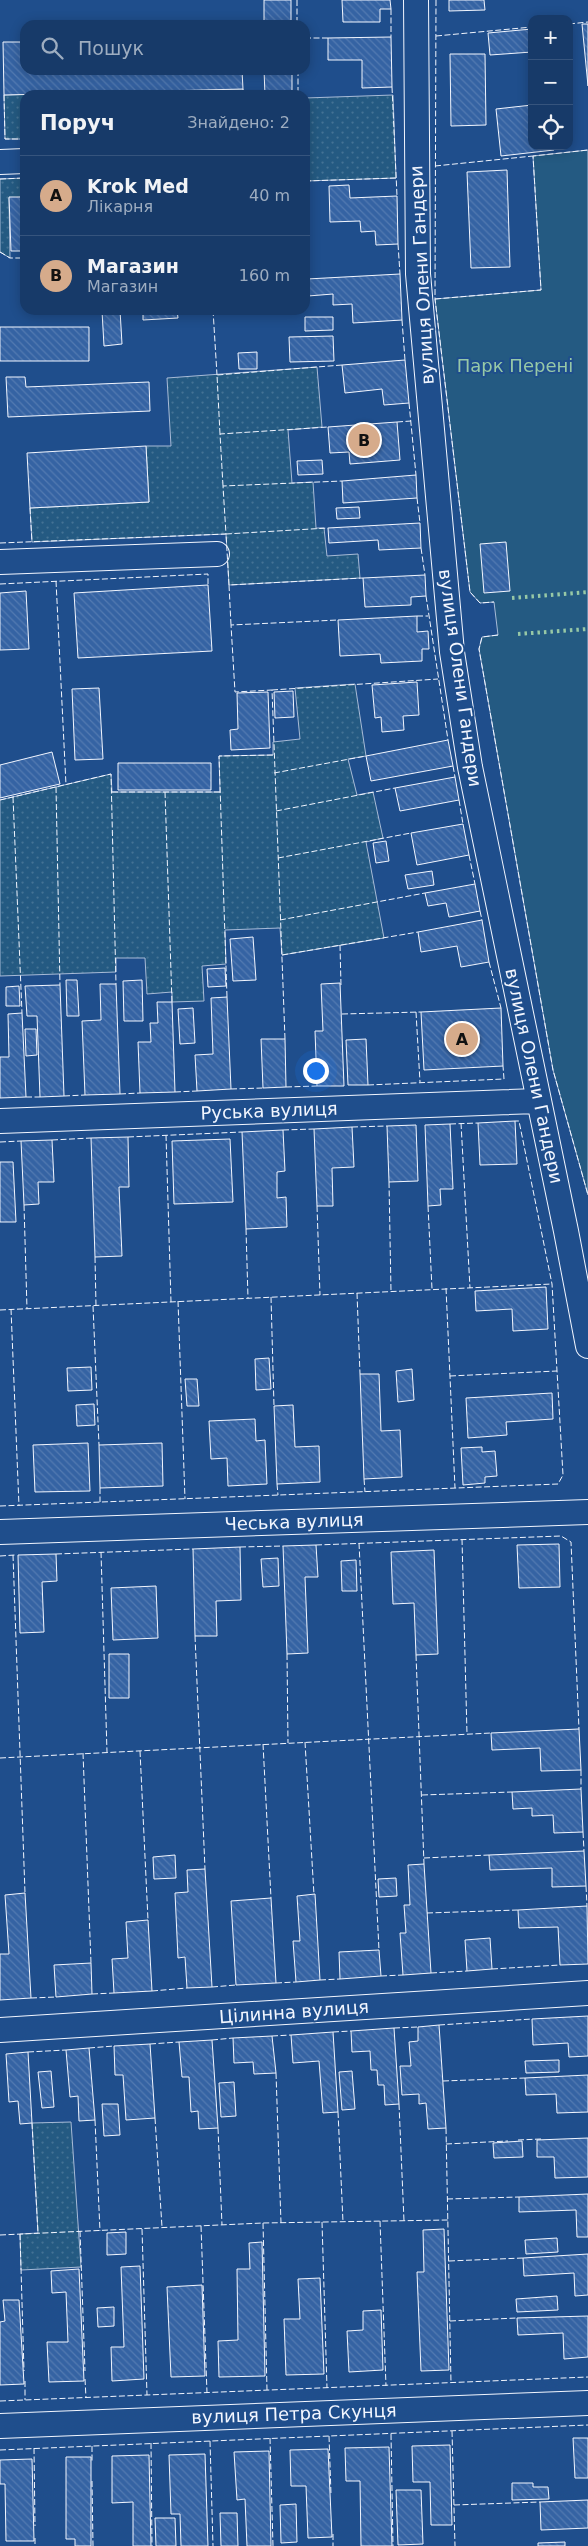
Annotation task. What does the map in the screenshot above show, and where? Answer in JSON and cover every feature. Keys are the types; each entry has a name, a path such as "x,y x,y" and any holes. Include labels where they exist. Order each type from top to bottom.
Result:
{"street":[{"name":"вулиця Олени Гандери","path":"416,0 418,274 446,600 470,767 588,1346"},
{"path":"0,162 20,161"},
{"path":"0,562 217,554"},
{"name":"Руська вулиця","path":"0,1121 538,1101"},
{"name":"Чеська вулиця","path":"0,1532 588,1512"},
{"name":"Цілинна вулиця","path":"0,2030 588,1993"},
{"name":"вулиця Петра Скунця","path":"0,2426 588,2402"}],"green space":[{"path":"243,89 243,90 203,90"},
{"path":"4,95 20,95 20,139 5,139"},
{"path":"393,95 396,178 310,181 310,98"},
{"name":"Парк Перені","path":"588,150 588,1195 553,1070 479,649 482,637 498,635 494,602 480,603 470,592 435,299 541,290 533,156"},
{"path":"20,178 20,197 9,198 10,258 0,252 0,179"},
{"path":"317,367 322,427 288,430 292,483 313,482 316,528 324,528 327,556 358,554 360,578 229,585 226,534 32,542 30,508 149,502 146,446 171,446 167,378"},
{"path":"355,684 366,756 348,759 357,795 373,792 383,838 366,842 384,938 282,955 280,928 225,930 226,964 202,966 204,1001 172,1002 172,992 147,994 145,958 116,958 116,972 0,976 0,800 111,774 112,792 220,792 219,756 273,755 273,742 300,739 295,688"},
{"path":"71,2122 81,2267 21,2270 20,2234 38,2233 32,2123"}],"building":[{"path":"264,0 291,0 291,20 264,20"},
{"path":"342,0 390,0 391,9 380,9 380,22 343,22"},
{"path":"449,0 484,0 485,10 449,11"},
{"path":"582,24 588,24 588,86"},
{"path":"528,29 528,52 490,55 488,33"},
{"path":"391,37 392,87 362,88 362,60 328,60 328,38"},
{"path":"3,42 20,42 20,75 242,75 243,89 20,90 20,95 4,95"},
{"path":"450,54 485,54 486,125 451,126"},
{"path":"264,75 292,75 292,90 265,90"},
{"path":"528,105 528,150 554,150 501,156 496,109"},
{"path":"507,170 510,267 471,268 467,172"},
{"path":"349,185 350,198 397,196 398,244 376,245 375,231 361,232 360,221 330,222 329,186"},
{"path":"9,197 20,197 20,251 11,251"},
{"path":"400,274 402,320 353,323 352,304 333,305 333,294 310,296 310,279"},
{"path":"102,315 120,315 122,344 104,346"},
{"path":"143,315 178,315 178,318 143,320"},
{"path":"305,317 333,317 333,330 305,331"},
{"path":"0,327 89,327 89,361 0,361"},
{"path":"333,336 334,361 290,362 289,337"},
{"path":"257,352 257,369 239,369 238,353"},
{"path":"405,360 409,403 384,405 382,389 345,393 342,365"},
{"path":"6,377 25,377 26,387 149,382 150,411 8,417"},
{"path":"397,422 400,460 350,464 349,452 330,453 328,427"},
{"path":"146,446 149,502 30,508 27,453"},
{"path":"322,460 323,474 298,475 297,461"},
{"path":"416,475 417,498 343,503 342,481"},
{"path":"359,507 360,518 337,519 336,508"},
{"path":"420,523 421,548 379,550 378,540 329,543 328,528"},
{"path":"506,542 510,591 484,593 480,544"},
{"path":"425,575 426,596 411,597 411,605 365,607 363,578"},
{"path":"208,585 212,651 78,658 74,593"},
{"path":"26,591 29,649 0,650 0,593"},
{"path":"417,616 417,632 428,631 429,649 422,649 422,661 381,663 380,654 340,656 338,620"},
{"path":"417,682 419,715 403,716 404,730 382,732 381,717 375,718 372,685"},
{"path":"99,688 103,759 75,760 72,689"},
{"path":"293,691 294,717 275,718 274,692"},
{"path":"268,692 270,748 231,750 230,730 238,729 237,693"},
{"path":"448,740 453,766 371,781 366,756"},
{"path":"52,752 60,784 0,798 0,765"},
{"path":"118,763 211,763 211,790 118,790"},
{"path":"455,777 459,800 400,811 395,788"},
{"path":"463,824 469,855 417,865 411,833"},
{"path":"386,841 389,861 376,863 373,843"},
{"path":"432,871 434,885 408,889 405,875"},
{"path":"475,884 480,911 449,917 446,903 428,906 425,893"},
{"path":"482,920 489,962 461,967 457,946 421,952 418,932"},
{"path":"253,937 256,980 233,981 230,939"},
{"path":"225,968 226,986 208,987 207,969"},
{"path":"66,980 77,980 79,1016 67,1016"},
{"path":"142,980 143,1021 124,1021 123,981"},
{"path":"340,983 344,1086 317,1086 315,1031 323,1031 321,984"},
{"path":"100,984 116,984 120,1094 85,1095 82,1021 101,1020"},
{"path":"60,985 64,1096 40,1097 37,1016 27,1016 25,986"},
{"path":"19,986 20,1006 6,1006 6,987"},
{"path":"227,997 231,1089 197,1091 195,1055 213,1054 211,998"},
{"path":"157,1002 172,1002 175,1092 140,1093 138,1042 151,1042 150,1023 158,1023"},
{"path":"193,1008 195,1043 180,1044 178,1009"},
{"path":"501,1008 503,1066 424,1070 421,1012"},
{"path":"22,1013 26,1097 0,1098 0,1057 9,1057 8,1014"},
{"path":"25,1029 36,1029 37,1055 26,1056"},
{"path":"261,1039 285,1039 286,1087 263,1088"},
{"path":"366,1039 368,1085 348,1085 346,1040"},
{"path":"515,1121 517,1164 480,1165 478,1123"},
{"path":"450,1124 453,1189 440,1189 441,1205 428,1206 425,1125"},
{"path":"416,1125 418,1181 389,1182 387,1126"},
{"path":"352,1127 354,1167 332,1168 333,1206 317,1206 314,1129"},
{"path":"283,1130 285,1171 277,1172 277,1198 286,1197 287,1227 246,1229 242,1132"},
{"path":"128,1137 129,1187 119,1187 122,1256 95,1257 91,1138"},
{"path":"230,1139 233,1202 174,1204 172,1141"},
{"path":"52,1140 54,1182 38,1182 39,1204 24,1205 21,1141"},
{"path":"0,1162 13,1162 16,1222 0,1222"},
{"path":"546,1287 548,1329 513,1331 512,1309 476,1311 475,1291"},
{"path":"269,1358 271,1389 256,1390 255,1359"},
{"path":"91,1367 92,1390 68,1391 67,1368"},
{"path":"412,1369 414,1400 398,1402 396,1371"},
{"path":"360,1374 379,1374 381,1431 400,1430 402,1477 364,1479"},
{"path":"185,1379 197,1379 199,1406 187,1406"},
{"path":"552,1393 553,1419 506,1422 507,1435 468,1438 466,1398"},
{"path":"94,1404 95,1425 77,1426 76,1405"},
{"path":"293,1405 295,1447 319,1446 320,1482 277,1484 274,1406"},
{"path":"255,1419 256,1441 265,1440 267,1484 228,1486 227,1458 211,1459 209,1421"},
{"path":"88,1443 90,1491 35,1492 33,1445"},
{"path":"162,1443 163,1486 100,1488 99,1445"},
{"path":"482,1447 482,1452 495,1451 497,1476 485,1477 485,1483 463,1485 461,1448"},
{"path":"559,1544 560,1587 519,1588 517,1545"},
{"path":"316,1545 318,1577 305,1577 308,1653 287,1654 283,1546"},
{"path":"240,1547 241,1600 216,1601 217,1636 195,1636 193,1549"},
{"path":"434,1550 438,1654 416,1655 414,1603 393,1604 391,1552"},
{"path":"56,1554 57,1581 42,1582 44,1632 20,1633 18,1555"},
{"path":"278,1558 279,1586 263,1587 261,1559"},
{"path":"356,1560 357,1591 342,1591 341,1561"},
{"path":"156,1586 158,1638 113,1640 111,1588"},
{"path":"109,1654 129,1654 129,1698 109,1698"},
{"path":"579,1729 581,1770 541,1771 540,1748 492,1750 491,1733"},
{"path":"581,1789 583,1832 554,1833 553,1815 532,1816 532,1808 513,1809 512,1792"},
{"path":"584,1851 586,1886 552,1887 552,1868 490,1870 489,1855"},
{"path":"175,1855 176,1878 154,1879 153,1857"},
{"path":"424,1864 431,1973 403,1975 400,1933 406,1933 404,1905 410,1905 408,1865"},
{"path":"205,1869 212,1987 187,1988 185,1957 178,1958 175,1893 188,1892 187,1870"},
{"path":"396,1878 397,1896 379,1897 378,1879"},
{"path":"25,1893 31,1998 0,2000 0,1954 9,1954 5,1895"},
{"path":"315,1894 320,1980 296,1982 293,1941 300,1941 297,1896"},
{"path":"271,1898 276,1983 236,1985 231,1901"},
{"path":"587,1906 588,1964 560,1965 558,1927 519,1928 518,1910"},
{"path":"148,1920 152,1991 114,1993 112,1959 128,1958 126,1922"},
{"path":"490,1938 492,1969 467,1971 465,1940"},
{"path":"379,1950 381,1976 340,1979 339,1952"},
{"path":"91,1963 92,1994 56,1997 54,1965"},
{"path":"588,2016 588,2056 569,2057 568,2043 533,2045 532,2019"},
{"path":"439,2025 446,2128 428,2129 426,2103 419,2104 419,2094 402,2095 400,2066 411,2066 409,2042 418,2041 418,2027"},
{"path":"394,2028 399,2104 385,2105 384,2085 378,2085 377,2070 371,2070 370,2051 352,2052 351,2031"},
{"path":"333,2032 338,2112 323,2113 319,2061 293,2063 291,2035"},
{"path":"272,2036 276,2073 254,2074 253,2062 234,2063 233,2038"},
{"path":"212,2040 218,2128 199,2129 198,2111 191,2112 189,2077 182,2077 179,2042"},
{"path":"150,2044 155,2118 126,2120 123,2075 115,2075 114,2046"},
{"path":"89,2048 95,2120 79,2121 78,2096 70,2097 66,2050"},
{"path":"28,2052 32,2123 20,2124 18,2101 9,2102 6,2054"},
{"path":"559,2060 559,2072 526,2073 525,2061"},
{"path":"51,2071 54,2107 42,2108 38,2072"},
{"path":"352,2071 355,2109 342,2110 339,2072"},
{"path":"588,2075 588,2112 557,2113 556,2094 526,2095 525,2078"},
{"path":"234,2082 236,2116 221,2117 219,2083"},
{"path":"102,2104 118,2104 120,2135 104,2136"},
{"path":"588,2138 588,2177 555,2178 554,2157 537,2157 537,2140"},
{"path":"522,2141 523,2157 494,2158 493,2143"},
{"path":"588,2194 588,2237 577,2237 576,2210 519,2212 519,2197"},
{"path":"444,2229 449,2370 421,2371 417,2272 424,2272 423,2230"},
{"path":"126,2232 126,2254 107,2255 107,2233"},
{"path":"557,2238 558,2252 526,2254 525,2240"},
{"path":"262,2242 265,2376 219,2377 218,2341 238,2340 237,2269 250,2269 249,2243"},
{"path":"588,2254 588,2295 575,2296 574,2273 524,2276 523,2258"},
{"path":"140,2266 144,2379 112,2381 111,2347 124,2347 121,2267"},
{"path":"79,2269 84,2381 49,2382 47,2342 68,2342 66,2292 52,2293 51,2271"},
{"path":"320,2278 324,2374 286,2375 284,2319 300,2319 298,2279"},
{"path":"202,2285 205,2376 171,2377 167,2287"},
{"path":"557,2296 558,2310 517,2312 516,2299"},
{"path":"3,2300 19,2300 24,2384 0,2385 0,2322 5,2321"},
{"path":"114,2307 114,2326 98,2327 97,2308"},
{"path":"381,2310 383,2370 349,2372 347,2331 363,2330 363,2311"},
{"path":"588,2316 588,2357 564,2359 563,2333 518,2335 517,2318"},
{"path":"573,2438 588,2438 588,2478 575,2478"},
{"path":"450,2445 452,2525 431,2525 430,2482 413,2482 412,2446"},
{"path":"389,2447 392,2546 361,2546 360,2481 346,2481 345,2448"},
{"path":"328,2449 332,2537 308,2538 306,2486 291,2486 290,2450"},
{"path":"269,2451 271,2546 247,2546 245,2499 237,2500 234,2452"},
{"path":"205,2454 208,2546 181,2546 180,2514 171,2514 169,2455"},
{"path":"149,2455 151,2546 133,2546 133,2502 112,2503 112,2456"},
{"path":"66,2457 91,2457 91,2546 75,2546 75,2539 66,2539"},
{"path":"32,2459 34,2541 6,2541 5,2484 0,2484 0,2460"},
{"path":"512,2483 533,2483 533,2487 548,2487 549,2499 512,2500"},
{"path":"396,2490 421,2490 423,2544 398,2545"},
{"path":"588,2500 588,2528 541,2530 540,2502"},
{"path":"296,2504 297,2542 281,2543 280,2505"},
{"path":"220,2513 237,2513 238,2546 221,2546"},
{"path":"155,2518 175,2518 176,2546 156,2546"},
{"path":"565,2542 565,2546 538,2546 538,2543"}],"hedge":[{"path":"512,598 588,592"},
{"path":"518,634 588,629"}],"fence":[{"path":"297,0 297,20"},
{"path":"436,0 435,299 470,592 480,603 494,602"},
{"path":"391,9 391,37"},
{"path":"573,24 588,22"},
{"path":"436,36 528,27"},
{"path":"310,38 328,38"},
{"path":"298,75 298,90"},
{"path":"392,87 397,196"},
{"path":"4,95 5,139 20,139"},
{"path":"435,299 541,290 533,156 588,150"},
{"path":"435,166 533,156"},
{"path":"0,179 20,178"},
{"path":"310,181 396,178"},
{"path":"398,244 400,274"},
{"path":"0,252 10,258 20,258"},
{"path":"213,315 217,375"},
{"path":"402,320 405,360"},
{"path":"220,434 217,375 342,365"},
{"path":"409,403 416,475"},
{"path":"397,422 411,421"},
{"path":"223,486 220,434 328,427"},
{"path":"0,543 226,534 223,486 342,481"},
{"path":"417,498 420,523"},
{"path":"30,508 32,542"},
{"path":"229,585 226,534 328,528"},
{"path":"421,548 425,575"},
{"path":"0,584 208,574 208,585"},
{"path":"231,625 229,585 363,578"},
{"path":"56,581 66,785"},
{"path":"426,596 448,740"},
{"path":"417,616 428,616"},
{"path":"285,1039 272,690 235,692 231,625 338,620"},
{"path":"498,635 482,637 479,649 553,1070 588,1195"},
{"path":"272,690 438,679"},
{"path":"227,997 219,756 274,755"},
{"path":"274,773 366,756"},
{"path":"453,766 455,777"},
{"path":"0,800 111,774 116,984"},
{"path":"56,787 60,985"},
{"path":"276,811 395,788"},
{"path":"112,792 220,792"},
{"path":"165,792 172,1002"},
{"path":"13,797 22,1013"},
{"path":"459,800 463,824"},
{"path":"278,858 411,833"},
{"path":"469,855 475,884"},
{"path":"280,920 425,893"},
{"path":"480,911 482,920"},
{"path":"282,955 418,932"},
{"path":"340,945 341,986"},
{"path":"489,962 501,1008"},
{"path":"416,1012 420,1082"},
{"path":"342,1014 421,1012"},
{"path":"368,1085 504,1079 503,1066"},
{"path":"286,1087 317,1086"},
{"path":"231,1089 263,1088"},
{"path":"175,1092 197,1091"},
{"path":"120,1094 140,1093"},
{"path":"64,1096 85,1095"},
{"path":"26,1097 40,1097"},
{"path":"0,1506 558,1484 563,1475 552,1284 519,1121 515,1121"},
{"path":"461,1123 470,1288"},
{"path":"450,1124 478,1123"},
{"path":"352,1127 387,1126"},
{"path":"283,1130 314,1129"},
{"path":"128,1137 242,1132"},
{"path":"166,1135 171,1302"},
{"path":"52,1140 91,1138"},
{"path":"0,1142 21,1141"},
{"path":"389,1182 391,1291"},
{"path":"24,1205 27,1309"},
{"path":"317,1206 320,1295"},
{"path":"428,1206 432,1289"},
{"path":"246,1229 248,1298"},
{"path":"95,1257 96,1306"},
{"path":"0,1310 552,1284"},
{"path":"446,1288 455,1488"},
{"path":"357,1293 360,1374"},
{"path":"271,1297 274,1406"},
{"path":"178,1301 185,1499"},
{"path":"93,1306 99,1445"},
{"path":"11,1309 19,1506"},
{"path":"450,1376 557,1371"},
{"path":"364,1479 365,1492"},
{"path":"277,1484 278,1495"},
{"path":"100,1488 100,1502"},
{"path":"316,1545 561,1536 571,1542 579,1729"},
{"path":"462,1539 467,1734"},
{"path":"359,1543 379,1950"},
{"path":"240,1547 283,1546"},
{"path":"56,1554 193,1549"},
{"path":"101,1552 107,1752"},
{"path":"13,1555 25,1893"},
{"path":"0,1556 15,1555"},
{"path":"195,1636 205,1869"},
{"path":"287,1654 288,1743"},
{"path":"416,1655 424,1864"},
{"path":"0,1758 491,1733"},
{"path":"305,1742 314,1895"},
{"path":"263,1744 271,1898"},
{"path":"140,1751 148,1920"},
{"path":"83,1753 91,1963"},
{"path":"581,1770 581,1789"},
{"path":"422,1795 512,1792"},
{"path":"583,1832 584,1851"},
{"path":"424,1858 489,1855"},
{"path":"586,1886 587,1906"},
{"path":"427,1913 518,1910"},
{"path":"492,1969 560,1965"},
{"path":"431,1973 467,1971"},
{"path":"381,1976 403,1975"},
{"path":"320,1980 340,1979"},
{"path":"276,1983 296,1982"},
{"path":"212,1987 236,1985"},
{"path":"152,1991 187,1988"},
{"path":"92,1994 114,1993"},
{"path":"31,1998 56,1997"},
{"path":"439,2025 532,2019"},
{"path":"394,2028 418,2027"},
{"path":"333,2032 351,2031"},
{"path":"272,2036 291,2035"},
{"path":"212,2040 233,2038"},
{"path":"150,2044 179,2042"},
{"path":"89,2048 114,2046"},
{"path":"28,2052 66,2050"},
{"path":"276,2073 281,2223"},
{"path":"443,2081 525,2078"},
{"path":"399,2104 404,2221"},
{"path":"338,2112 343,2222"},
{"path":"155,2118 162,2227"},
{"path":"95,2120 100,2231"},
{"path":"32,2123 38,2233"},
{"path":"218,2128 222,2225"},
{"path":"446,2128 451,2383"},
{"path":"518,2140 541,2139"},
{"path":"446,2144 508,2141"},
{"path":"447,2199 519,2197"},
{"path":"0,2235 263,2223 448,2220"},
{"path":"380,2221 386,2386"},
{"path":"322,2222 327,2388"},
{"path":"263,2223 267,2390"},
{"path":"201,2226 207,2393"},
{"path":"142,2229 147,2395"},
{"path":"80,2231 85,2371"},
{"path":"20,2234 24,2371"},
{"path":"449,2261 523,2258"},
{"path":"450,2321 517,2318"},
{"path":"0,2401 588,2377"},
{"path":"85,2379 86,2398"},
{"path":"25,2381 25,2400"},
{"path":"0,2450 588,2425"},
{"path":"452,2431 455,2546"},
{"path":"391,2434 393,2546"},
{"path":"329,2436 331,2494"},
{"path":"270,2438 273,2546"},
{"path":"210,2441 213,2546"},
{"path":"151,2443 152,2546"},
{"path":"92,2446 92,2461"},
{"path":"34,2448 35,2526"},
{"path":"92,2481 93,2546"},
{"path":"454,2505 540,2502"},
{"path":"333,2534 333,2546"},
{"path":"35,2538 35,2546"}],"place":[{"name":"Магазин","path":"364,440"},
{"name":"Krok Med","path":"462,1039"}]}
